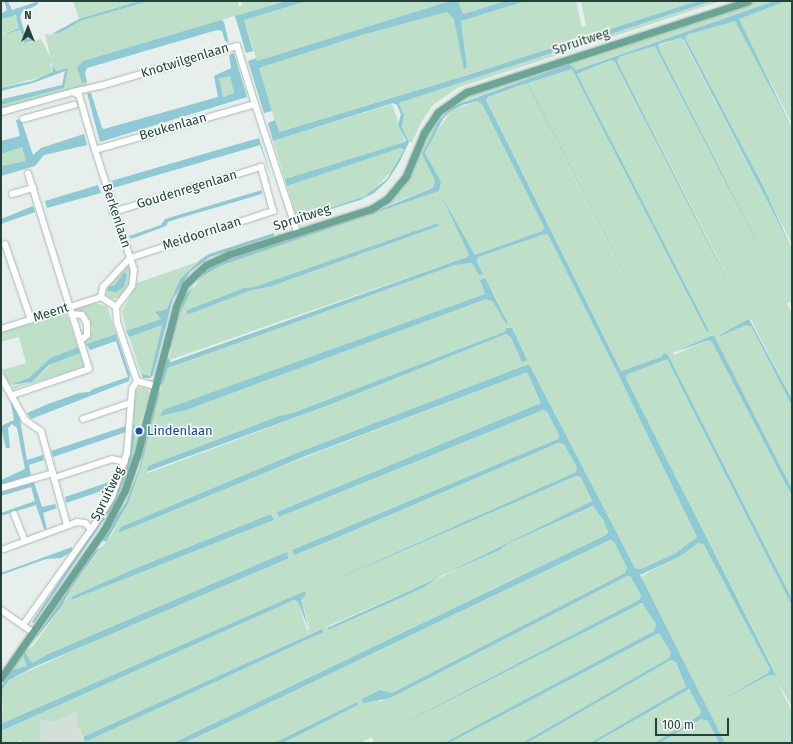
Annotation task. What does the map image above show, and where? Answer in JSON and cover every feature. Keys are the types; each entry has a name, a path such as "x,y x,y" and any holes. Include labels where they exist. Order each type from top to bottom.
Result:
{"main road":[{"name":"Spruitweg","path":"1,678 104,530 125,490 137,456 176,307 185,285 206,265 230,254 371,208 387,199 406,176 424,133 438,112 467,92 748,1"}],"street":[{"name":"Knotwilgenlaan","path":"73,92 237,46 255,104"},
{"path":"1,112 73,92 79,95 95,150"},
{"path":"40,101 44,113"},
{"path":"23,119 74,104"},
{"path":"255,104 296,232"},
{"name":"Beukenlaan","path":"95,150 255,104"},
{"name":"Berkenlaan","path":"95,150 113,212 130,258 103,287 101,297"},
{"name":"Goudenregenlaan","path":"113,212 261,167 268,187"},
{"path":"13,395 89,369 71,307 28,173"},
{"path":"268,187 281,183"},
{"name":"Meidoornlaan","path":"130,258 274,211 268,187"},
{"path":"12,194 33,188"},
{"path":"5,244 32,320"},
{"path":"23,625 112,497 125,462 130,425 130,403 132,389 137,381 118,322 116,307 134,281 134,270 130,258"},
{"path":"101,297 116,307"},
{"name":"Meent","path":"1,329 101,297"},
{"path":"72,314 82,315 87,323 87,335 80,341"},
{"path":"1,377 13,395 25,420 41,430 67,525"},
{"path":"137,381 155,386"},
{"path":"83,419 130,403"},
{"path":"1,488 53,476 112,458 125,462"},
{"path":"14,514 25,541"},
{"path":"4,549 77,522 85,524 91,529"},
{"path":"1,610 33,632"}],"shaded area":[{"path":"77,712 77,725 85,743 38,743 44,740 40,740 41,720 54,722"}],"green space":[{"path":"73,1 139,1 79,19"},
{"path":"149,1 238,1 239,6 242,5 241,1 286,1 83,61 77,67 88,85 1,109 1,105 64,88 67,68 56,71 53,63 50,64 53,72 48,75 1,88 1,35 20,30 24,41 28,43 41,39 51,59 45,34 52,35 80,21"},
{"path":"307,1 450,1 257,61 244,20"},
{"path":"458,1 506,1 463,14"},
{"path":"526,1 576,1 582,27 586,26 581,1 697,1 471,74 278,132 259,68 362,35 447,12 454,19 465,70 467,67 461,21"},
{"path":"712,1 721,1 457,88 433,105 422,121 412,142 409,142 402,127 404,115 399,104 405,100"},
{"path":"755,1 774,1 575,70 569,64 453,106 438,122 422,154 435,181 433,188 375,210 395,196 404,186 427,135 441,114 466,96"},
{"path":"786,1 792,1 792,124 738,19"},
{"path":"13,15 17,17 19,28 1,34 1,19"},
{"path":"732,20 735,21 742,32 792,128 792,244 685,38 689,34"},
{"path":"682,38 792,249 792,307 790,302 787,304 792,313 792,399 751,320 719,334 720,336 747,324 751,326 792,406 792,489 714,337 673,352 674,355 709,340 712,342 792,496 792,599 668,355 664,353 661,357 621,371 486,100 488,97 527,83 660,348 528,83 572,69 708,332 577,74 611,60 615,62 747,315 617,61 619,57 655,46 786,299 658,47 659,45"},
{"path":"230,75 234,93 223,97 219,78"},
{"path":"477,101 482,104 544,227 542,231 475,255 441,195 469,255 467,257 169,360 180,313 187,296 203,276 220,266 439,191 441,182 425,155 431,140 451,111","holes":["438,223 439,226 269,287 252,290 187,315 187,310 244,288 254,287"]},
{"path":"392,104 405,142 285,179 273,141"},
{"path":"20,147 24,150 26,161 1,166 1,154"},
{"path":"400,148 404,151 393,170 372,191 359,199 297,218 287,186"},
{"path":"545,234 548,235 614,366 697,537 676,553 641,569 635,568 529,364 294,454 120,528 525,373 528,374 542,403 277,512 279,517 543,410 547,412 559,435 558,439 292,550 343,535 558,443 564,444 577,468 576,472 310,591 576,476 581,477 592,501 431,581 326,627 328,630 423,588 441,577 500,550 507,544 594,506 608,530 604,536 173,743 85,742 317,635 319,630 83,737 77,725 77,712 54,722 41,720 40,740 46,740 38,743 21,743 21,740 17,743 1,743 1,731 294,600 298,602 307,630 310,629 301,600 305,591 1,724 3,708 1,691 9,680 116,631 289,557 287,553 48,654 32,663 27,654 23,656 27,666 12,670 1,687 23,652 33,646 66,600 72,587 112,534 128,504 140,470 166,369 455,265 472,263 479,275 482,274 477,262 478,257","holes":["481,281 493,292 508,323 506,324 493,302 486,299 162,417 278,369 485,294","507,328 511,337 506,334 329,405 148,473 146,471 148,466 279,416 293,413 504,332","271,514 274,520 71,600 73,596 134,569"]},
{"path":"197,262 180,279 167,309 155,312 161,319 126,331 122,311 137,283"},
{"path":"125,266 130,267 130,284 120,297 113,299 106,296 106,287"},
{"path":"95,303 107,306 116,334 86,344 84,342 90,336 92,329 88,317 75,309"},
{"path":"66,312 78,347 50,358 29,378 10,385 2,370 26,363 19,337 1,342 1,332"},
{"path":"162,324 151,374 146,377 142,374 129,337"},
{"path":"80,353 84,364 82,368 13,389 12,386 32,382 54,362"},
{"path":"664,358 667,359 792,606 792,706 776,681 792,711 792,743 725,743 639,578 698,543 704,545 770,669 768,673 715,704 775,672 626,378 628,374"},
{"path":"139,387 148,389 149,396 140,423 138,443 123,489 136,427 133,427 127,466 118,487 125,466 132,394"},
{"path":"610,540 614,542 627,568 625,573 392,693 380,690 379,702 627,576 630,576 641,595 639,600 379,736 639,604 646,605 656,625 654,631 444,743 374,743 372,737 360,743 283,743 358,705 357,702 274,743 184,743"},
{"path":"659,633 671,653 669,658 522,743 449,743"},
{"path":"671,660 676,662 686,687 590,743 527,743"},
{"path":"687,689 692,693 701,711 700,715 654,743 594,743"},
{"path":"701,719 708,721 719,743 660,743"}],"water":[{"path":"4,1 8,1 12,10 39,1 37,5 22,12 20,17 26,38 35,40 25,43 20,30 1,35 19,28 16,15 1,19 1,14 7,10"},
{"path":"139,1 149,1 80,21 63,31 50,35 79,19"},
{"path":"286,1 307,1 244,20 253,51 246,53 235,16"},
{"path":"450,1 458,1 463,14 506,1 526,1 461,21 467,67 464,70 454,19 447,12 362,35 259,68 272,111 264,113 248,61 256,58 257,61"},
{"path":"697,1 712,1 401,102 399,104 404,115 402,127 409,142 399,163 388,180 374,193 360,200 296,220 365,196 387,179 404,150 400,148 287,186 285,179 405,142 406,140 398,125 401,114 397,105 393,103 273,141 268,123 275,120 279,132 471,74"},
{"path":"774,1 786,1 739,19 792,128 735,21 689,34 685,38 764,188 792,249 684,40 681,38 659,44 658,47 786,299 655,46 619,57 617,61 746,316 615,62 611,60 577,74 709,331 707,332 572,69 528,83 662,348 527,83 488,97 486,100 621,371 661,357 664,353 668,355 792,599 792,606 667,359 628,374 626,378 776,675 769,675 715,704 768,673 770,669 704,545 698,543 680,556 640,575 725,743 719,743 708,721 701,719 660,743 654,743 700,715 701,711 689,689 594,743 590,743 686,687 676,662 671,660 527,743 522,743 669,658 671,653 659,633 449,743 444,743 654,631 656,624 642,603 379,736 639,600 641,595 630,576 627,576 390,698 363,703 362,699 380,690 392,693 625,573 627,568 614,542 610,540 184,743 173,743 604,536 608,532 603,520 593,506 507,544 500,550 442,576 592,501 581,477 576,476 310,591 576,472 577,468 564,444 558,443 294,555 292,550 558,439 559,435 547,412 543,410 279,517 277,512 541,403 528,374 525,373 303,457 118,533 121,527 294,454 529,364 635,568 641,569 676,553 697,537 614,366 548,235 545,234 478,257 477,262 483,274 479,275 472,263 455,265 168,368 162,385 160,384 167,356 171,362 467,257 469,255 441,195 475,255 542,231 544,227 482,104 477,101 463,105 451,111 443,119 425,153 441,182 439,191 220,266 203,276 195,284 205,272 223,261 366,215 433,188 435,181 422,154 438,122 453,106 569,64 576,70"},
{"path":"221,20 224,22 229,43 225,41 222,31 217,30 87,68 85,73 87,82 82,83 77,67 83,61"},
{"path":"234,53 247,97 100,142 87,93 91,93 102,128 104,129 218,97 214,76 231,68 229,55","holes":["230,76 234,93 223,97 219,78"]},
{"path":"52,63 56,71 68,68 64,88 1,105 3,99 62,85 65,71 33,83 1,91 1,88 32,81 53,72"},
{"path":"21,119 33,155 41,148 84,134 87,145 44,155 35,166 1,176 1,166 26,161 22,147 1,154 1,141 20,136 16,120"},
{"path":"259,138 272,179 260,145 113,188 111,181"},
{"path":"98,185 101,193 47,208 45,201"},
{"path":"262,190 262,194 168,222 166,226 131,239 129,236 161,225 165,219"},
{"path":"33,206 35,212 1,224 1,219"},
{"path":"438,223 439,226 269,287 252,290 187,315 187,310 244,288 254,287"},
{"path":"274,233 274,236 210,257 190,272 173,299 153,375 150,378 143,378 130,344 142,374 150,376 162,325 129,337 126,331 161,319 155,312 167,309 180,279 200,260 209,254"},
{"path":"124,272 127,275 124,287 116,292 108,291 108,287 115,285"},
{"path":"485,278 508,323 506,324 493,302 486,299 186,410 160,416 163,410 485,294 480,280"},
{"path":"194,286 180,313 171,348 169,347 185,296"},
{"path":"749,319 792,399 792,406 751,326 746,325 720,336 719,335"},
{"path":"507,328 512,328 527,360 522,362 511,337 506,334 329,405 146,472 148,466 279,416 293,413 504,332"},
{"path":"116,334 130,375 129,381 31,419 27,413 48,404 79,393 89,392 93,389 128,377 116,341 90,350 86,344"},
{"path":"714,336 792,489 792,496 712,342 709,340 673,353"},
{"path":"78,347 80,353 49,365 32,382 10,385 29,378 50,358"},
{"path":"158,391 160,392 140,470 128,504 106,542 102,540 126,502 139,469"},
{"path":"10,398 20,420 27,460 43,455 44,460 29,465 31,475 1,485 1,480 25,469 17,428 12,424 8,428 10,448 6,448 1,429 1,426 14,420"},
{"path":"126,426 126,432 53,457 51,451"},
{"path":"133,426 136,427 130,467 114,505 34,623 32,622 112,503 127,466"},
{"path":"34,482 42,507 55,504 57,508 43,513 47,529 44,529 36,505 1,516 1,513 35,501 31,487 1,496 1,492"},
{"path":"109,482 113,487 66,503 65,497"},
{"path":"271,514 274,520 71,600 73,596 134,569"},
{"path":"105,546 98,551 72,587 62,606 30,646 95,551"},
{"path":"72,547 73,551 61,558 46,559 1,575 1,573"},
{"path":"287,552 289,558 34,667 9,680 1,691 1,687 12,670 27,666 23,656 25,652 32,663 48,654"},
{"path":"441,576 423,588 328,630 327,628 431,581"},
{"path":"305,591 306,594 301,600 309,630 298,602 294,600 1,731 1,724"},
{"path":"322,629 323,632 317,635 85,742 83,737"},
{"path":"357,702 358,705 283,743 274,743"}],"place":[{"name":"Lindenlaan","path":"139,431"}]}
